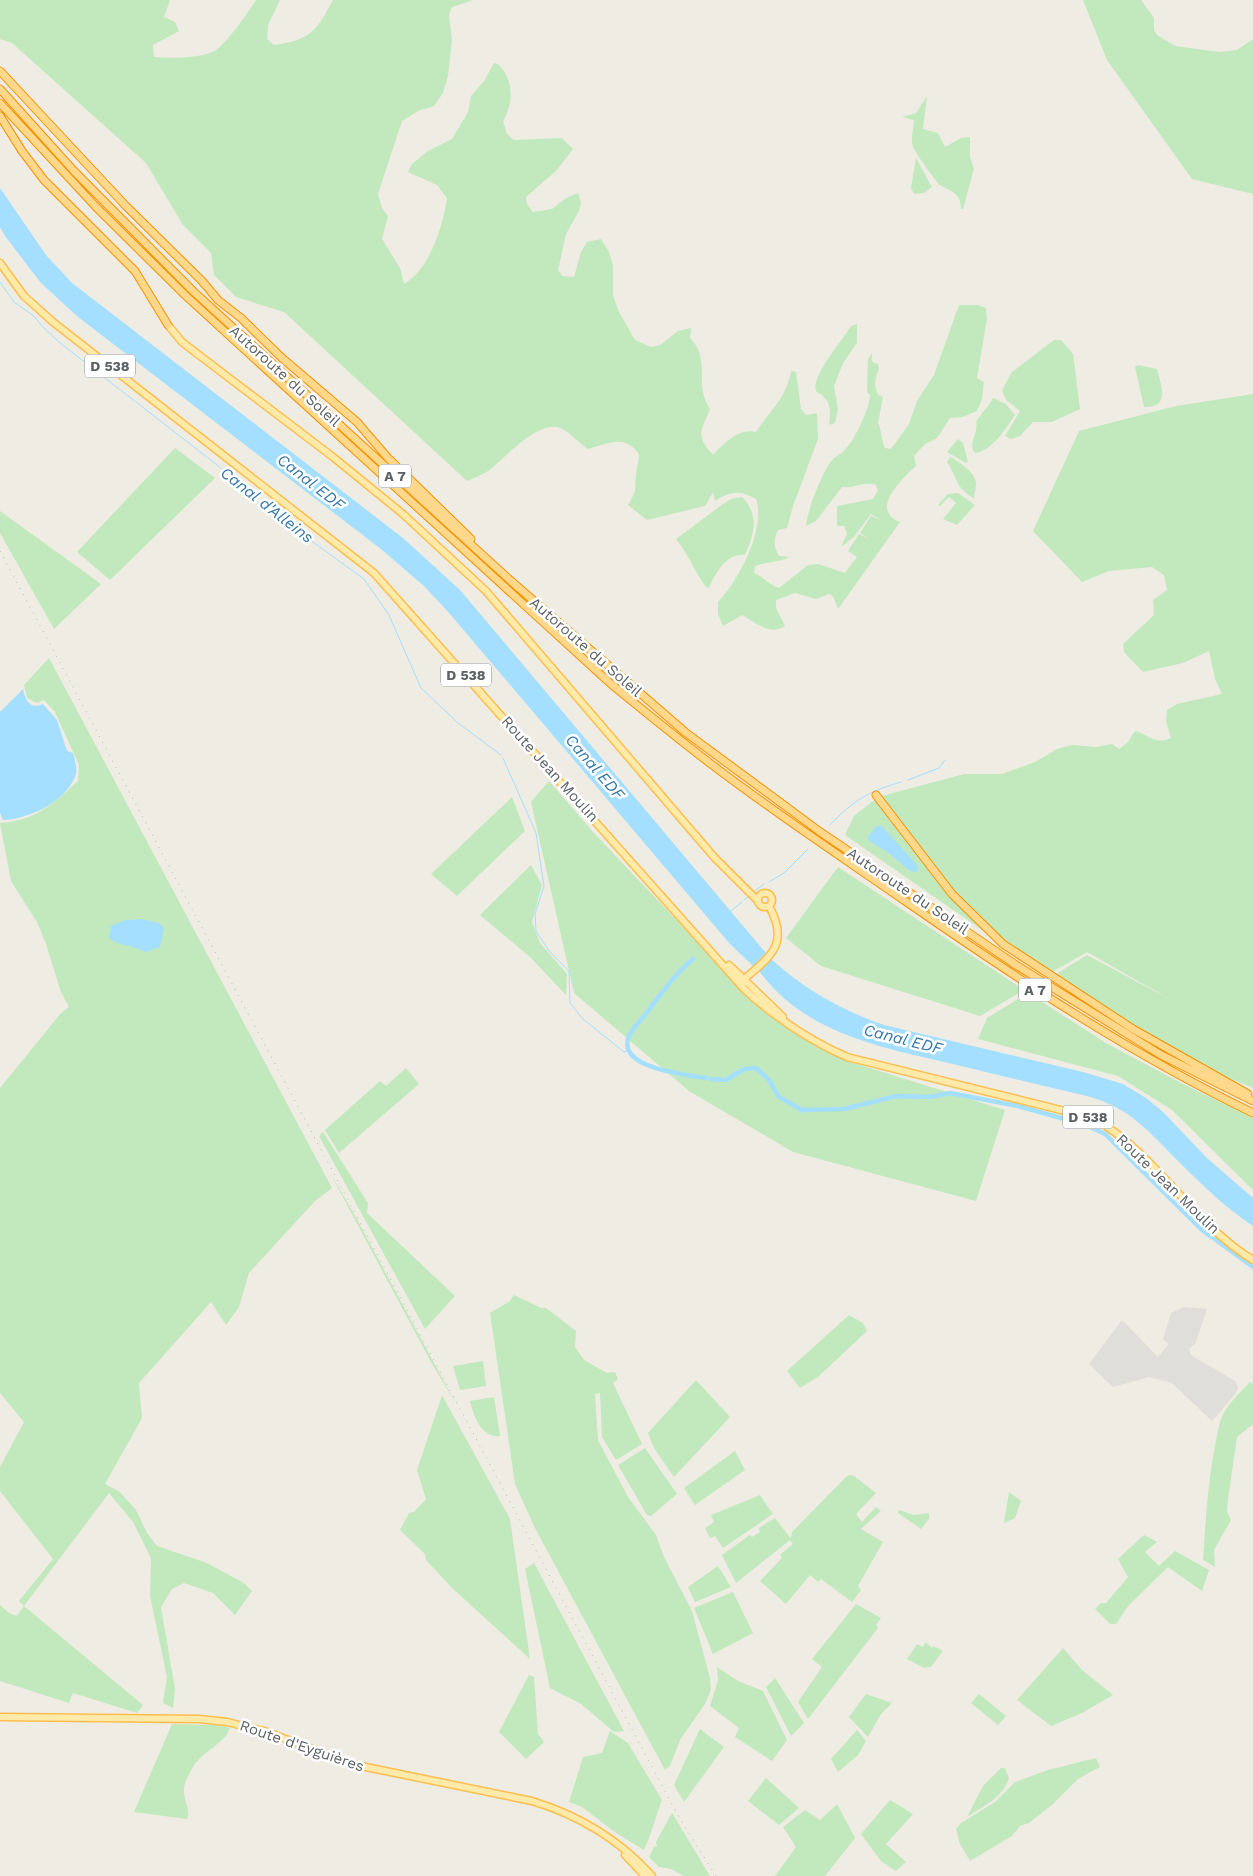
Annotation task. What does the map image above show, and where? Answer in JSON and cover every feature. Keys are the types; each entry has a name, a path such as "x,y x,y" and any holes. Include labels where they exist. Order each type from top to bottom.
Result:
{"highway":[{"path":"0,71 125,205 202,281 218,300 241,318 282,358 357,422 388,458 510,581"},
{"name":"Autoroute du Soleil","path":"0,89 74,171 193,291 510,581 685,732 819,831 1095,1016 1161,1055 1253,1101"},
{"name":"Autoroute du Soleil","path":"0,103 90,200 186,296 611,684 710,763 828,848 1009,973 1089,1024 1168,1070 1253,1113"},
{"path":"0,116 22,151 44,180 135,271 168,325"},
{"path":"876,795 880,803 916,846 952,894 1003,944 1162,1047 1253,1096"}],"main road":[{"name":"Route Jean Moulin","path":"0,264 24,296 41,312 374,573 723,965 798,1028 822,1042 875,1065 1093,1118 1116,1133 1224,1239 1253,1260"},
{"path":"168,325 182,342 194,352 333,457 382,497 486,591 708,850 757,896 760,906 769,906"},
{"path":"745,984 755,970 770,956 777,945 778,935 769,906 772,900 770,894 764,892 757,896"},
{"name":"D 538","path":"680,915 745,984"},
{"name":"Route d'Eyguières","path":"0,1717 200,1719 227,1722 264,1731 356,1766 532,1801 573,1816 623,1848 652,1876"},
{"name":"Route d'Eyguières","path":"594,1828 626,1856 645,1876"}],"shaded area":[{"path":"1184,1307 1207,1309 1195,1344 1189,1349 1191,1355 1235,1381 1238,1387 1236,1393 1212,1421 1172,1383 1149,1377 1113,1387 1089,1364 1122,1320 1158,1357 1169,1344 1163,1339 1171,1313"}],"green space":[{"path":"0,0 170,0 164,17 175,22 179,31 153,45 154,57 177,58 203,55 216,50 232,33 256,0 280,0 268,25 267,39 274,45 296,40 311,32 317,27 333,0 474,0 452,7 449,14 452,40 448,76 443,93 434,106 418,111 402,121 378,194 382,208 388,216 382,239 400,268 404,284 421,268 434,246 447,198 437,185 408,172 412,164 428,151 452,139 468,112 471,96 484,81 494,63 498,64 507,77 511,91 507,114 503,121 507,134 514,140 562,138 573,149 557,170 526,197 527,204 533,212 552,209 566,198 578,193 581,203 579,211 566,234 558,270 562,276 574,277 581,252 587,242 601,239 609,252 613,265 613,295 618,310 635,340 651,347 660,345 678,331 691,328 690,338 700,355 703,390 705,400 710,409 701,433 704,443 713,455 732,437 743,432 756,432 782,397 791,371 796,372 801,409 806,415 817,413 818,439 793,506 787,528 778,530 775,537 775,546 779,556 789,557 755,566 754,573 775,587 779,588 808,565 818,564 845,573 857,557 848,551 859,534 869,539 860,533 871,516 881,520 871,514 854,537 841,547 847,534 844,526 837,526 837,506 873,499 878,490 876,485 867,484 842,487 816,521 806,526 818,485 829,464 848,446 864,417 870,395 867,392 868,359 872,353 872,362 878,364 879,368 875,381 876,391 878,395 883,397 878,423 885,448 891,449 909,424 917,401 934,375 959,305 978,305 986,308 987,319 977,378 984,382 982,399 977,411 962,417 950,418 937,438 925,444 914,456 916,466 897,485 888,502 887,510 891,517 900,522 838,609 833,596 829,594 816,599 795,593 776,600 776,608 785,626 779,629 768,629 742,615 723,626 718,614 718,602 734,581 749,554 757,525 758,511 756,499 745,494 735,493 715,501 713,492 705,506 647,520 628,505 634,492 639,459 639,454 634,448 622,442 616,442 588,449 564,430 551,427 541,429 531,435 488,471 467,481 284,312 236,297 214,275 211,253 183,225 146,163 12,43 0,39"},
{"path":"1083,0 1141,0 1154,18 1154,30 1157,35 1175,46 1220,52 1237,50 1253,39 1253,194 1192,179 1107,60"},
{"path":"927,96 923,129 938,133 945,147 961,138 970,137 970,157 974,169 963,209 961,209 958,196 938,183 913,147 914,120 902,117 916,113"},
{"path":"916,158 932,187 924,193 914,194 911,188"},
{"path":"857,324 857,343 843,363 834,386 838,409 835,423 829,425 828,402 817,392 815,386 828,359 851,326"},
{"path":"1054,340 1061,340 1073,354 1080,409 1052,422 1033,422 1020,436 1011,439 1005,436 1020,411 1006,400 1002,390 1012,372"},
{"path":"1138,365 1157,369 1162,388 1161,400 1158,404 1144,407 1135,367"},
{"path":"1253,394 1253,1088 1191,1062 1048,979 1087,955 1173,1001 1087,952 1047,975 845,835 854,816 878,797 964,774 1002,774 1035,762 1057,749 1072,745 1096,747 1112,744 1119,749 1128,742 1135,731 1156,740 1165,740 1171,738 1166,721 1167,710 1177,704 1222,694 1215,679 1209,651 1183,663 1143,672 1124,652 1123,644 1154,615 1153,600 1167,590 1164,575 1152,567 1109,571 1082,582 1033,531 1079,431 1176,406"},
{"path":"993,398 1006,404 1015,415 993,444 975,453 972,446 976,422"},
{"path":"958,439 963,443 968,462 966,463 947,452"},
{"path":"175,448 215,478 110,580 77,552"},
{"path":"950,457 962,464 973,475 976,483 974,499 963,490 958,482 947,462"},
{"path":"958,493 975,505 957,525 943,519 956,503 949,497 940,506 938,505 948,494"},
{"path":"742,497 751,511 754,525 745,555 739,555 728,560 719,570 709,588 706,587 676,539 723,504 731,499"},
{"path":"0,511 101,584 54,629 0,533"},
{"path":"49,658 332,1188 315,1201 249,1273 239,1307 226,1325 211,1302 139,1383 142,1418 105,1484 120,1492 136,1510 147,1533 157,1546 207,1563 244,1583 252,1591 235,1615 213,1593 184,1583 172,1589 161,1607 175,1689 173,1708 163,1703 167,1677 150,1596 151,1558 133,1522 109,1493 24,1606 19,1601 53,1559 0,1491 0,1467 24,1422 0,1393 0,1088 61,1013 69,1007 61,992 37,922 11,881 0,823 23,819 43,810 78,781 79,765 55,712 44,700 37,703 27,698 24,685"},
{"path":"549,781 594,833 735,982 781,1024 847,1061 1005,1110 976,1201 793,1152 689,1091 574,993 531,802"},
{"path":"512,797 525,831 457,896 431,874"},
{"path":"531,865 542,885 532,922 540,943 567,974 566,995 530,957 480,915"},
{"path":"838,867 1024,990 980,1016 821,966 786,938"},
{"path":"1028,993 1106,1043 1181,1083 1253,1118 1253,1190 1172,1110 1118,1076 978,1039 987,1018"},
{"path":"406,1068 419,1084 339,1153 325,1130 380,1081 386,1086"},
{"path":"323,1132 368,1203 367,1213 455,1296 425,1329 319,1136"},
{"path":"329,1171 353,1212 456,1404 431,1362"},
{"path":"514,1295 541,1308 546,1308 576,1331 575,1347 584,1360 607,1373 615,1372 618,1379 613,1383 642,1444 616,1460 602,1437 600,1393 595,1394 598,1440 628,1497 656,1535 664,1557 692,1611 710,1678 711,1690 705,1704 680,1740 670,1766 665,1770 535,1528 515,1484 490,1313 510,1301"},
{"path":"849,1315 863,1323 867,1331 819,1376 800,1388 787,1371"},
{"path":"483,1361 486,1386 460,1390 453,1366"},
{"path":"696,1380 730,1417 674,1477 654,1448 648,1433"},
{"path":"1250,1382 1253,1384 1253,1424 1237,1437 1227,1512 1231,1520 1214,1550 1215,1567 1203,1560 1208,1491 1216,1439 1222,1416 1233,1400"},
{"path":"442,1395 510,1519 530,1659 452,1588 426,1560 425,1554 400,1530 409,1513 414,1512 426,1499 417,1470"},
{"path":"494,1397 500,1436 488,1434 483,1430 473,1413 470,1401"},
{"path":"645,1448 677,1494 651,1516 647,1515 618,1465"},
{"path":"735,1451 745,1470 695,1505 684,1488"},
{"path":"848,1475 854,1476 876,1493 856,1514 862,1522 876,1507 881,1511 861,1529 883,1542 858,1586 861,1590 852,1602 821,1579 818,1582 810,1575 786,1604 760,1581 782,1558 780,1555 793,1544 790,1540 736,1583 722,1555 750,1535 752,1537 760,1532 759,1528 775,1518 791,1539 792,1532"},
{"path":"1009,1492 1021,1501 1015,1518 1004,1523"},
{"path":"760,1495 773,1514 723,1548 715,1536 710,1538 705,1528 714,1522 711,1515"},
{"path":"899,1510 914,1515 929,1513 929,1519 921,1529 898,1513"},
{"path":"1144,1535 1157,1542 1145,1552 1159,1566 1175,1551 1209,1570 1202,1591 1168,1567 1128,1606 1116,1624 1110,1624 1095,1609 1101,1603 1106,1603 1128,1577 1118,1559"},
{"path":"534,1563 624,1731 614,1732 581,1704 550,1688 525,1569"},
{"path":"718,1566 731,1587 695,1602 688,1587"},
{"path":"733,1592 753,1633 713,1654 694,1608"},
{"path":"856,1604 881,1618 876,1625 878,1628 808,1719 798,1702 822,1667 812,1659"},
{"path":"0,1605 9,1613 17,1616 24,1606 143,1705 137,1713 73,1693 69,1703 0,1681"},
{"path":"926,1642 932,1648 934,1646 943,1651 931,1667 924,1668 907,1659 917,1644 923,1647"},
{"path":"1063,1648 1082,1670 1113,1695 1082,1713 1051,1726 1017,1700"},
{"path":"717,1667 738,1681 763,1691 787,1740 772,1761 735,1737 739,1728 710,1706 718,1680"},
{"path":"529,1675 534,1677 538,1734 544,1742 526,1759 499,1732"},
{"path":"775,1678 804,1723 791,1736 766,1687"},
{"path":"866,1694 892,1703 881,1714 868,1737 849,1717"},
{"path":"979,1694 1006,1716 998,1725 971,1703"},
{"path":"172,1724 219,1725 230,1728 218,1744 197,1761 185,1782 184,1796 188,1812 187,1819 134,1812"},
{"path":"700,1729 724,1747 684,1802 674,1785"},
{"path":"857,1730 866,1741 858,1755 838,1772 831,1759"},
{"path":"610,1731 628,1743 662,1800 644,1850 616,1833 582,1807 569,1802 583,1757 602,1753"},
{"path":"1096,1758 1100,1767 1078,1779 1053,1804 1029,1823 1020,1826 1012,1836 970,1861 960,1844 956,1829 961,1823 995,1802 1015,1782 1048,1770"},
{"path":"1001,1768 1005,1768 1009,1778 1002,1791 992,1801 967,1817 983,1786"},
{"path":"766,1778 799,1808 779,1825 748,1801"},
{"path":"890,1800 913,1814 886,1844 906,1862 896,1871 881,1861 861,1834"},
{"path":"837,1804 855,1838 825,1876 775,1876 796,1847 783,1827 805,1810 820,1820"},
{"path":"672,1813 710,1876 684,1876 671,1869 659,1867 649,1857 654,1847 657,1846 656,1842"}],"water":[{"name":"Canal EDF","path":"0,188 46,255 72,283 403,538 460,590 766,953 753,966 730,944 425,587 381,549 78,317 41,283 0,227"},
{"path":"23,689 25,697 31,705 38,706 43,704 57,720 67,751 73,753 76,774 63,795 54,802 23,817 3,820 0,813 0,712"},
{"path":"877,826 882,826 918,866 917,872 910,871 890,854 868,840 868,836"},
{"path":"141,919 159,923 164,928 160,947 145,952 117,943 109,938 111,926 125,920"},
{"name":"Canal EDF","path":"771,959 810,990 838,1006 884,1025 1083,1072 1123,1084 1146,1098 1163,1112 1208,1159 1253,1198 1253,1226 1215,1196 1149,1131 1116,1107 1087,1096 902,1052 849,1036 823,1024 800,1010 778,993 759,971"}],"waterway":[{"name":"Canal d'Alleins","path":"0,282 14,302 34,316 60,343 217,465 259,503 364,579 389,615 421,688 458,723 501,755"},
{"name":"Canal d'Alleins","path":"503,758 536,833 544,886 535,914 536,931 549,951 569,971 570,1003 583,1019 624,1052 629,1050"},
{"path":"908,780 939,768 945,760"},
{"path":"830,825 846,809 870,793 901,782"},
{"path":"769,882 784,873 808,849"},
{"path":"755,891 764,884"},
{"path":"744,900 749,896"},
{"path":"731,911 742,902"},
{"path":"693,959 675,977 634,1028 629,1035 628,1049 634,1057 644,1064 657,1069 706,1078"},
{"path":"711,1079 726,1080 744,1069 756,1068 769,1080 779,1097 802,1110 844,1109 897,1096 930,1097 950,1093 1018,1106 1086,1125 1105,1134 1202,1230 1253,1267"}],"railway":[{"path":"0,551 680,1819 716,1876"}]}
